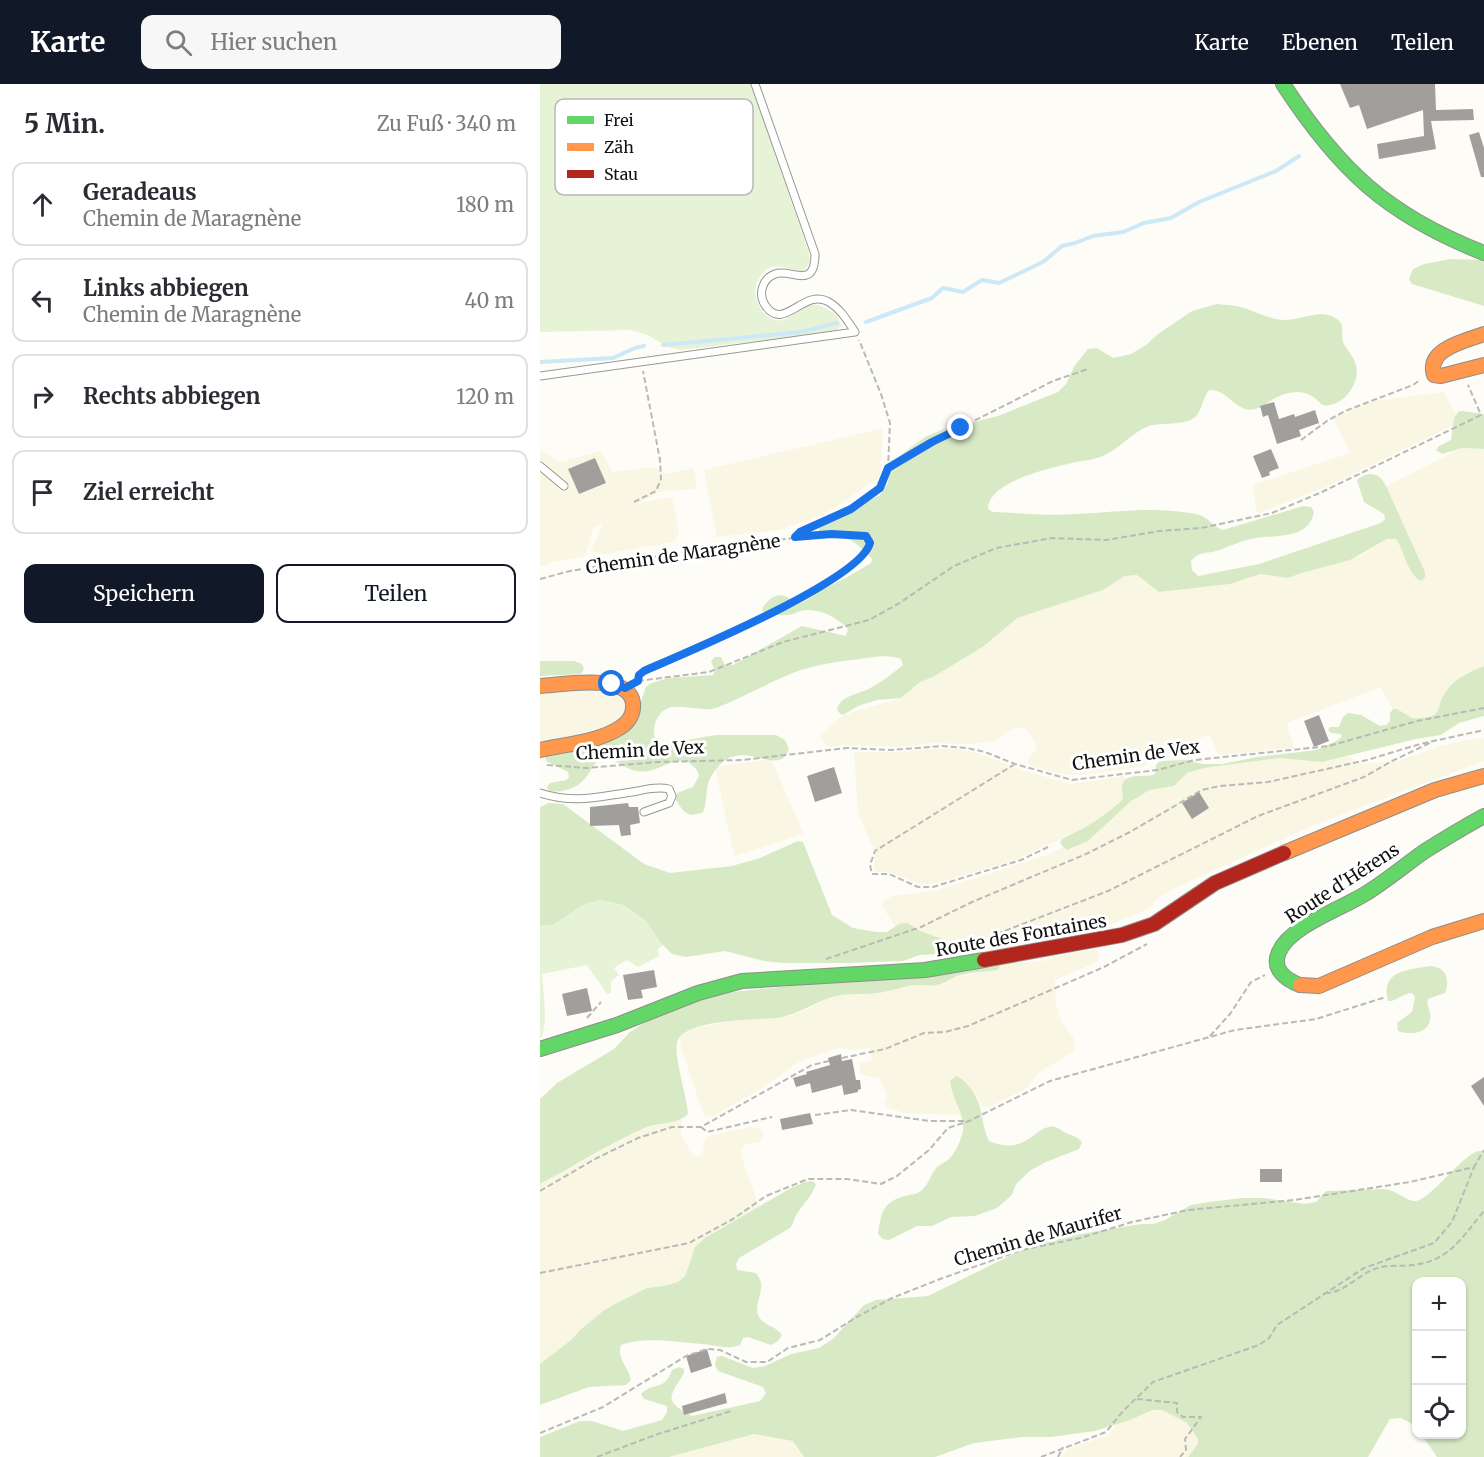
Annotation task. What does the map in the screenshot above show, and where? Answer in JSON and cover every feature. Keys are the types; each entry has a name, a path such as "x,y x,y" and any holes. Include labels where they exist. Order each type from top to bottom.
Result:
{"street":[{"path":"1286,88 1336,159 1359,181 1388,205 1440,236 1484,252"},
{"path":"1484,334 1447,349 1435,357 1431,367 1432,372 1441,376 1484,365"},
{"path":"540,686 604,683 631,685 633,709 631,717 622,727 540,750"},
{"name":"Route des Fontaines","path":"540,1049 584,1037 724,984 925,970 1122,935 1154,924 1215,883 1242,870 1435,790 1484,776"},
{"name":"Route d'Hérens","path":"1278,968 1280,950 1291,937 1358,899 1427,850 1484,816"},
{"path":"1278,968 1282,977 1292,984 1305,987 1319,986 1426,939 1484,921"}],"lane":[{"path":"540,376 855,332 841,312 827,301 810,300 790,313 779,314 770,311 763,303 761,295 766,280 774,274 782,273 801,277 810,273 815,264 815,254 755,84"},
{"path":"540,466 564,486"},
{"path":"540,793 573,801 655,788 669,789 672,796 669,803 644,812"}],"path":[{"path":"795,537 800,532 851,509 880,488 888,468 890,423 881,394 855,332"},
{"path":"634,502 656,491 661,479 660,460 641,362"},
{"path":"888,468 932,442 1053,381 1088,369"},
{"path":"1301,440 1345,411 1413,385 1432,372"},
{"path":"631,685 709,672 783,642 869,620 898,604 954,566 996,548 1052,538 1106,540 1159,531 1201,528 1272,513 1322,492 1481,415 1467,382"},
{"name":"Chemin de Maragnène","path":"540,579 640,558 795,537 831,534 866,536 870,543 866,553 839,576 680,656 644,671 631,685"},
{"name":"Chemin de Vex","path":"540,765 587,768 658,762 742,760 847,747 891,750 943,746 984,752 1015,764 1072,780 1157,770 1195,760 1329,746 1417,721 1484,708"},
{"path":"818,962 921,927 972,902 1086,854 1130,832 1202,790 1220,786 1269,782 1484,730"},
{"path":"955,953 964,946 1108,891 1258,816 1364,777 1437,740"},
{"path":"1015,764 875,851 870,866 872,874 889,874 918,887 933,887 1021,860 1048,847"},
{"path":"842,1058 885,1049 924,1033 945,1032 968,1026 1104,967 1150,942"},
{"path":"1209,1037 1230,1014 1251,982 1278,968"},
{"path":"540,1273 689,1242 733,1219 766,1196 808,1179 847,1179 881,1184 897,1176 929,1150 948,1128 969,1121 1050,1081 1235,1030 1316,1019 1386,997"},
{"path":"540,1191 597,1158 638,1138 672,1127 701,1127 812,1065 829,1062"},
{"path":"815,1115 851,1110 929,1121 969,1121"},
{"path":"701,1127 707,1132 772,1118"},
{"path":"1041,1457 1106,1432 1153,1382 1259,1345 1269,1338 1277,1325 1364,1268 1434,1242 1452,1222 1474,1167 1484,1150"},
{"name":"Chemin de Maurifer","path":"540,1433 603,1407 699,1350 720,1350 746,1362 767,1362 788,1348 820,1340 892,1298 1022,1250 1080,1238 1132,1222 1188,1210 1294,1200 1410,1182 1474,1167"},
{"path":"1326,1293 1337,1293 1375,1268 1396,1265 1411,1266 1437,1260 1457,1245 1484,1211"},
{"path":"1135,1399 1177,1403 1177,1412 1183,1417 1201,1417 1185,1439 1186,1450 1180,1457"},
{"path":"597,1457 655,1435 731,1411"},
{"path":"1058,1457 1063,1447"}],"shaded area":[{"path":"1444,392 1460,422 1328,486 1257,514 1253,485 1350,453 1333,417 1373,401"},
{"path":"883,428 880,477 827,513 780,530 717,537 704,470"},
{"path":"1462,448 1484,449 1484,666 1467,672 1447,690 1439,710 1434,715 1411,718 1393,709 1381,687 1287,723 1294,748 1219,755 1209,734 1142,767 1079,775 1060,774 1031,766 1028,762 1030,756 1037,748 1027,730 1022,727 1012,729 997,740 970,744 827,747 820,736 839,718 901,698 920,682 933,677 993,639 1017,618 1103,590 1125,576 1137,575 1160,592 1230,584 1260,574 1288,578 1360,556 1387,539 1396,539 1403,550 1405,559 1425,572 1386,486"},
{"path":"540,449 560,462 600,451 613,472 654,467 667,474 694,468 697,489 659,492 631,508 647,501 672,497 679,533 674,542 604,554 591,551 603,523 593,528 585,556 540,567"},
{"path":"615,689 627,703 619,723 540,744 540,690"},
{"path":"1484,738 1484,761 1314,825 1171,890 1158,898 1148,909 1109,925 1019,942 1013,947 1015,962 1043,961 1051,957 1094,949 1100,957 1097,962 1055,980 1056,1004 1061,1021 1074,1039 1075,1051 1041,1071 1027,1088 990,1107 982,1106 976,1094 956,1106 962,1115 904,1113 886,1107 884,1102 887,1096 880,1079 860,1074 860,1063 872,1060 870,1048 854,1050 839,1048 800,1061 762,1088 714,1116 707,1117 703,1113 679,1036 697,1028 742,1019 790,1016 826,998 842,994 879,993 913,985 939,985 959,976 998,970 942,971 937,954 945,950 945,940 918,930 908,923 896,928 882,906 883,901 892,896 934,891 1048,855 1063,847 1072,849 1088,841 1131,801 1149,790 1174,786 1187,773 1204,768 1279,758 1322,762 1348,756 1361,764 1398,761 1440,746"},
{"path":"946,748 975,752 1022,770 1070,784 1124,776 1126,779 1121,788 1123,799 1105,817 1092,825 1015,860 941,882 922,885 892,873 876,871 873,848 858,814 854,752 898,752"},
{"path":"771,759 804,834 734,856 715,767"},
{"path":"682,1119 681,1133 695,1157 702,1155 705,1139 711,1135 750,1127 759,1128 763,1132 763,1138 759,1142 745,1145 741,1151 759,1207 691,1255 685,1276 678,1282 647,1288 603,1311 540,1364 540,1184 616,1140 648,1126"},
{"path":"1152,1410 1162,1410 1187,1423 1198,1439 1197,1445 1188,1457 1061,1457 1069,1448 1107,1436 1117,1424"},
{"path":"754,1434 793,1441 804,1457 669,1457"}],"green space":[{"path":"540,84 751,84 809,253 810,262 804,271 776,266 765,270 757,281 757,301 764,313 777,320 788,318 809,305 820,306 832,312 838,319 841,325 837,330 682,350 671,348 647,335 631,330 540,332"},
{"path":"1451,259 1484,260 1484,306 1412,284 1409,279 1413,269 1424,264"},
{"path":"1217,304 1241,307 1279,320 1319,314 1332,316 1342,325 1343,342 1354,359 1357,369 1354,385 1344,398 1330,405 1322,405 1306,393 1294,392 1249,410 1215,390 1209,390 1194,418 1184,422 1149,426 1103,456 1050,468 1022,478 998,491 991,499 988,509 993,512 1055,515 1167,510 1200,515 1223,530 1303,506 1311,507 1314,512 1311,521 1299,531 1282,536 1251,539 1197,556 1191,561 1192,570 1198,576 1259,564 1381,523 1385,519 1384,514 1364,502 1357,480 1374,474 1381,478 1386,486 1425,572 1422,581 1413,574 1396,539 1387,539 1350,560 1288,578 1260,574 1230,584 1159,592 1137,575 1125,576 1103,590 1017,618 984,646 933,677 920,682 901,698 877,700 858,706 843,715 837,709 843,700 884,680 903,665 901,659 880,656 823,664 788,675 716,708 674,707 667,709 659,715 654,726 656,742 664,744 716,735 776,735 785,740 789,749 784,758 776,760 736,756 725,761 711,777 703,812 698,814 686,813 675,798 677,793 693,787 699,776 697,770 687,761 674,762 644,772 632,770 602,757 580,784 565,790 549,791 547,787 550,783 566,780 569,777 568,772 546,761 545,756 570,750 639,707 646,687 651,683 669,678 713,675 715,671 711,661 715,657 721,657 725,665 733,665 802,626 846,636 848,629 833,617 814,610 781,615 763,612 762,609 773,597 782,595 795,604 802,602 871,563 872,559 855,543 842,536 821,532 818,529 827,522 880,495 888,483 889,474 898,457 925,437 944,429 998,416 1058,392 1066,384 1075,365 1088,349 1097,348 1113,358 1131,354 1192,311"},
{"path":"1458,412 1484,414 1484,449 1462,448 1442,454 1436,450 1451,440 1454,418"},
{"path":"540,661 574,661 582,664 584,669 581,674 540,676"},
{"path":"1484,666 1484,716 1459,723 1441,735 1322,762 1279,758 1204,768 1187,773 1174,786 1149,790 1131,801 1088,841 1067,850 1060,842 1116,806 1123,799 1124,781 1135,776 1155,774 1156,765 1160,761 1186,760 1202,764 1222,764 1257,757 1317,750 1342,736 1328,730 1330,727 1339,727 1343,717 1348,713 1361,715 1380,726 1390,721 1390,713 1393,709 1412,718 1424,718 1435,714 1443,696 1456,681"},
{"path":"549,803 563,804 644,864 670,873 732,866 760,858 798,841 803,842 832,915 853,928 876,932 887,932 899,924 908,923 918,930 945,940 946,950 903,961 847,963 784,963 764,961 725,951 686,957 672,954 661,943 646,921 623,905 602,900 585,904 553,925 540,926 540,807"},
{"path":"602,900 623,905 646,921 663,945 658,949 659,956 638,967 627,960 614,968 619,975 611,981 611,993 607,994 587,965 542,974 545,1018 540,1039 540,926 553,925 585,904"},
{"path":"1000,965 998,970 957,976 939,984 913,985 868,994 832,997 776,1018 739,1020 697,1027 679,1038 677,1043 678,1062 688,1114 684,1118 649,1126 631,1134 540,1184 540,1099 557,1083 614,1049 630,1032 646,1022 713,994"},
{"path":"1430,966 1440,969 1446,975 1445,993 1428,999 1430,1020 1425,1029 1415,1033 1398,1031 1397,1023 1412,1012 1415,997 1409,993 1388,1001 1388,983 1398,973"},
{"path":"956,1076 967,1084 977,1098 989,1141 1001,1145 1017,1144 1045,1128 1054,1127 1080,1140 1082,1142 1079,1149 1031,1170 1016,1184 1012,1195 997,1208 975,1216 951,1217 932,1226 917,1226 889,1240 883,1239 878,1234 882,1215 887,1205 922,1190 935,1169 951,1157 958,1146 963,1124 950,1081"},
{"path":"1484,1151 1484,1457 1437,1457 1425,1439 1466,1439 1466,1277 1412,1277 1412,1424 1401,1418 1390,1419 1368,1457 1188,1457 1197,1445 1198,1439 1187,1423 1162,1410 1152,1410 1095,1431 974,1443 935,1457 804,1457 793,1441 754,1434 669,1457 540,1457 540,1437 580,1421 592,1421 623,1431 662,1420 667,1412 667,1406 644,1399 641,1394 662,1384 672,1370 679,1367 684,1369 684,1373 672,1393 673,1402 682,1411 692,1416 760,1401 766,1393 763,1387 718,1371 715,1365 717,1357 722,1356 753,1368 765,1366 791,1354 819,1348 833,1339 864,1305 876,1300 928,1296 1032,1245 1074,1235 1153,1224 1191,1205 1242,1198 1264,1198 1305,1204 1316,1202 1326,1191 1383,1189 1409,1200 1419,1200 1470,1155"},
{"path":"812,1181 816,1184 814,1189 790,1228 739,1258 736,1264 737,1270 756,1273 760,1279 757,1313 761,1320 782,1335 778,1341 771,1345 748,1337 743,1338 740,1345 726,1347 661,1340 630,1342 621,1345 620,1350 621,1359 631,1380 626,1385 589,1387 540,1405 540,1364 603,1311 647,1288 678,1282 685,1276 695,1247 705,1238 791,1188"}],"building":[{"path":"1340,84 1435,84 1436,110 1473,109 1474,120 1431,121 1436,149 1379,159 1377,144 1424,136 1423,110 1367,129 1359,105 1350,108"},
{"path":"1479,132 1484,148 1484,177 1481,177 1469,135"},
{"path":"1274,402 1279,419 1294,414 1295,417 1315,410 1319,423 1299,430 1301,436 1277,444 1268,415 1263,417 1260,406"},
{"path":"1271,449 1279,468 1262,478 1253,456"},
{"path":"595,458 606,483 579,494 568,469"},
{"path":"1319,715 1329,741 1314,747 1304,721"},
{"path":"834,767 842,793 815,802 807,776"},
{"path":"1199,792 1209,808 1192,819 1182,803"},
{"path":"628,803 629,807 638,807 640,823 630,825 631,835 621,836 619,825 590,826 590,807"},
{"path":"654,970 657,987 641,990 643,998 628,1000 623,975"},
{"path":"587,988 592,1011 567,1016 562,994"},
{"path":"841,1054 842,1061 852,1059 856,1080 860,1080 861,1089 858,1092 844,1095 842,1085 812,1093 810,1083 796,1087 793,1078 830,1065 828,1058"},
{"path":"1484,1077 1484,1106 1471,1086"},
{"path":"810,1113 813,1124 782,1130 780,1119"},
{"path":"1260,1169 1282,1169 1282,1182 1260,1182"},
{"path":"707,1349 712,1366 691,1373 686,1356"},
{"path":"725,1393 727,1403 684,1415 682,1406"}],"waterway":[{"path":"866,322 932,298 943,288 963,292 982,280 999,283 1043,262 1062,246 1093,236 1123,232 1144,223 1171,218 1199,202 1276,171 1299,156"},
{"path":"663,345 801,332 837,323"},
{"path":"540,362 613,358 644,346"}],"traffic: fast":[{"path":"1283,84 1324,141 1368,186 1393,206 1420,223 1484,253"},
{"path":"1300,985 1285,977 1277,964 1279,952 1294,934 1365,894 1425,851 1484,816"},
{"path":"540,1049 617,1025 698,993 742,981 925,970 984,960"}],"traffic: slow":[{"path":"1484,334 1441,352 1433,366 1434,375 1441,376 1484,365"},
{"path":"540,686 593,682 608,684 620,687 629,693 633,703 632,714 626,723 612,732 593,739 540,750"},
{"path":"1284,853 1435,790 1484,776"},
{"path":"1300,985 1319,986 1432,937 1484,921"}],"traffic: jam":[{"path":"984,960 1122,935 1154,924 1215,883 1284,853"}],"route":[{"path":"612,684 625,688 638,681 637,677 644,671 680,656 839,576 866,553 870,543 866,536 831,534 795,537 800,532 851,509 880,488 888,468 961,428"}]}
